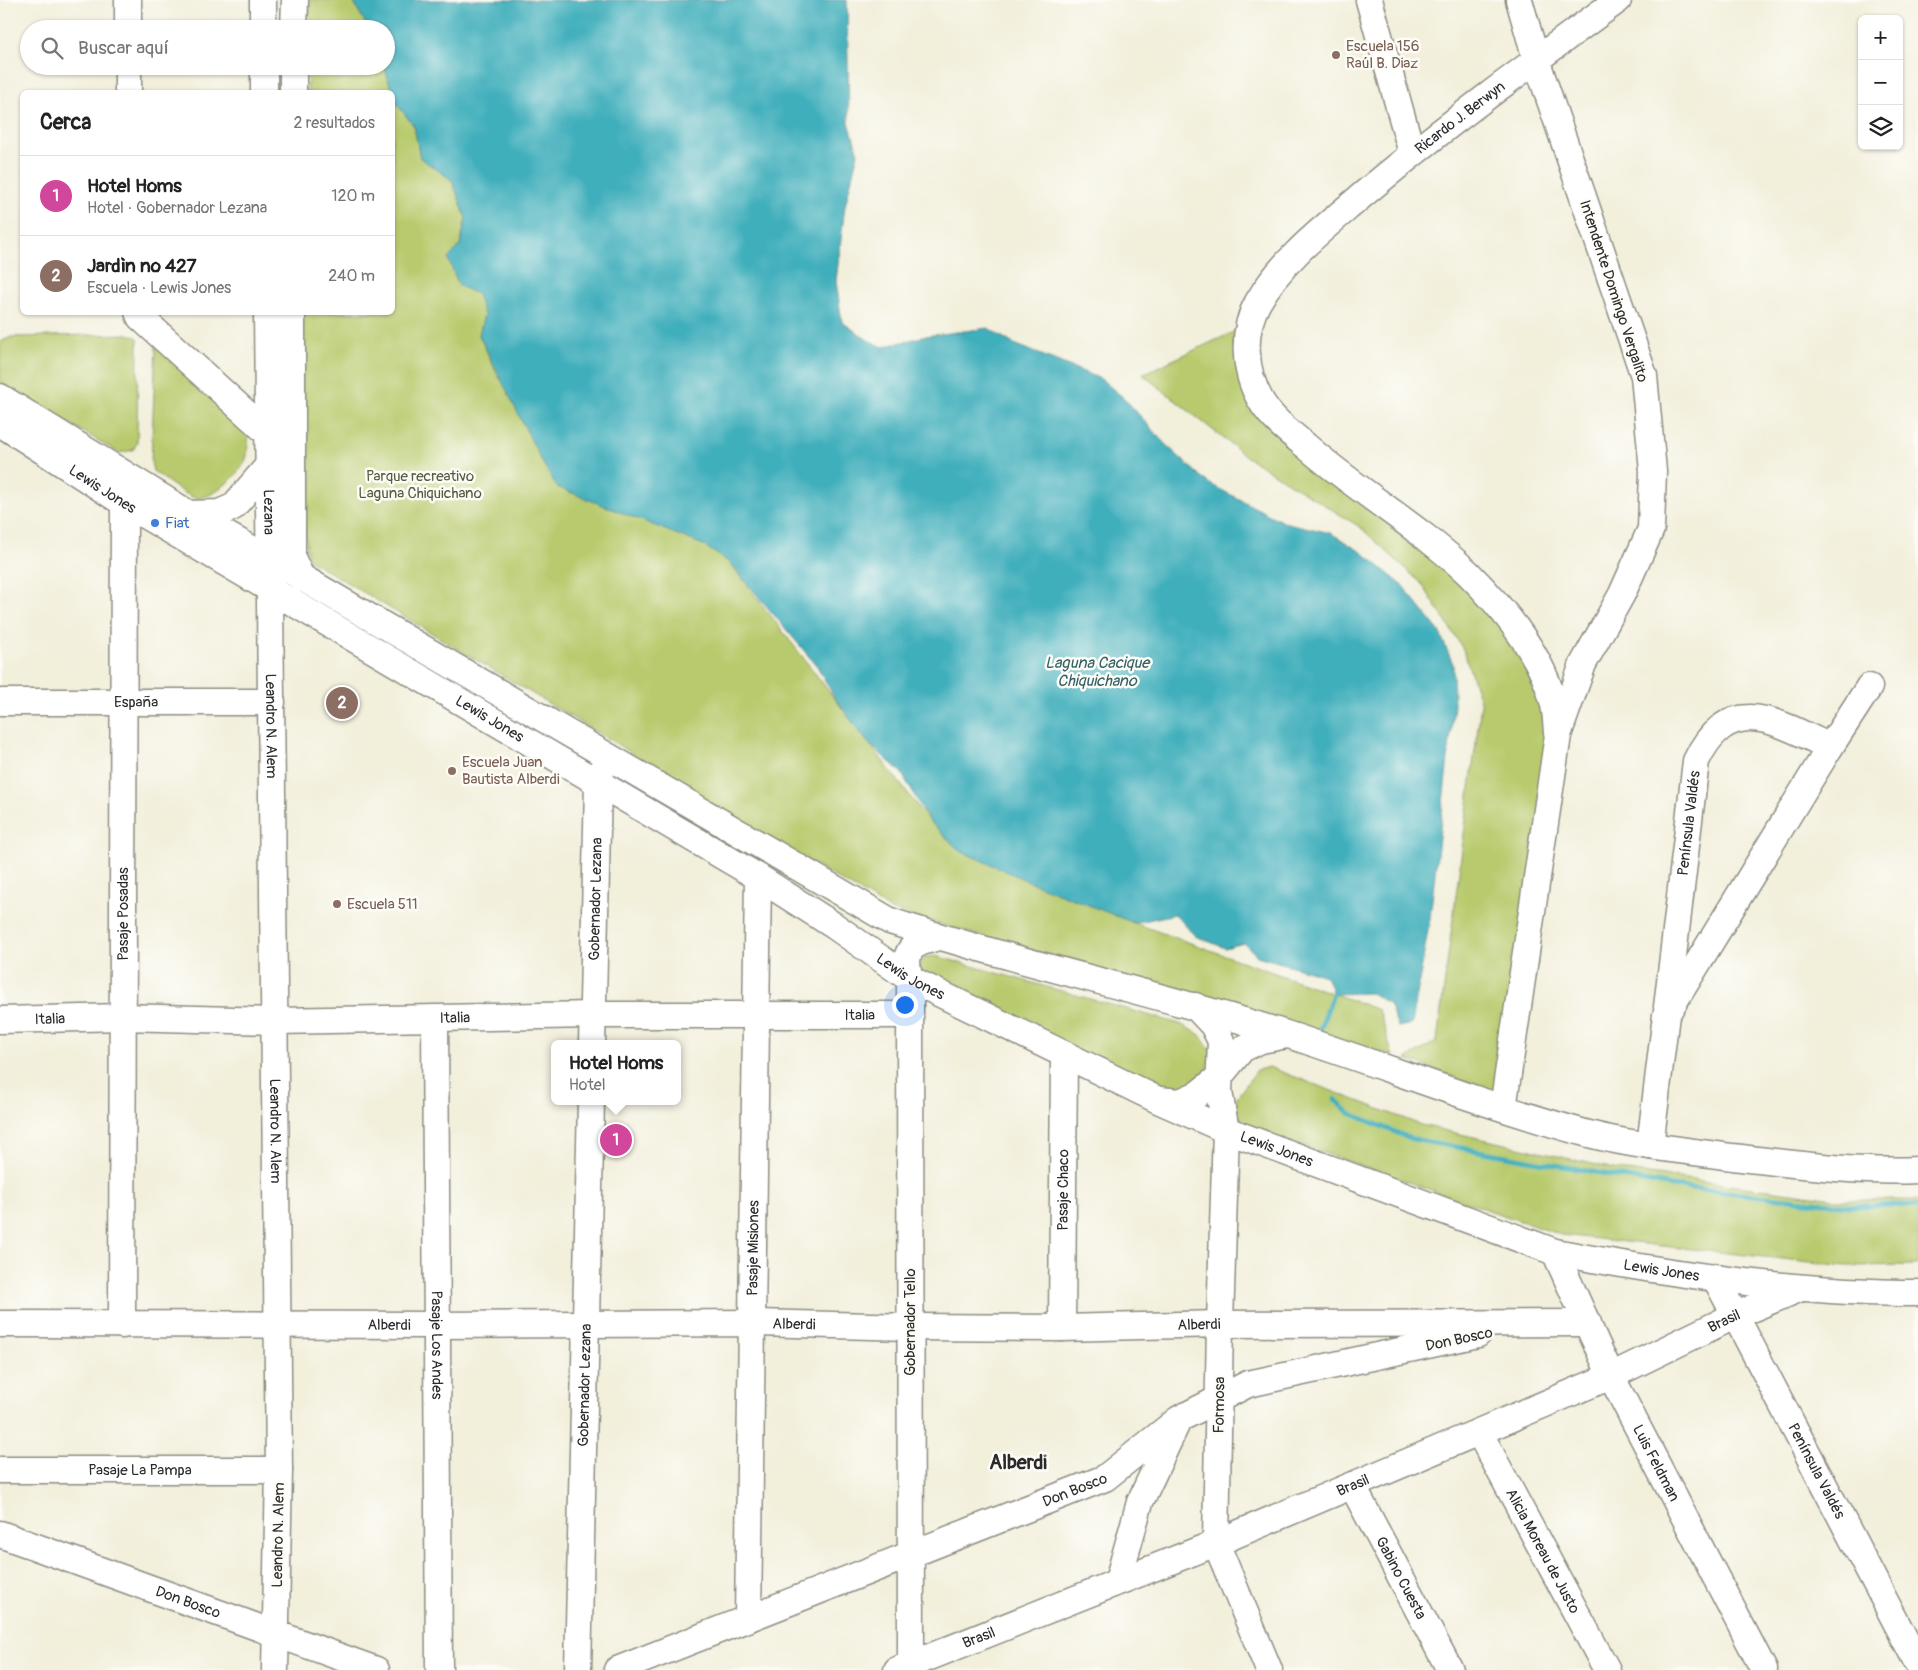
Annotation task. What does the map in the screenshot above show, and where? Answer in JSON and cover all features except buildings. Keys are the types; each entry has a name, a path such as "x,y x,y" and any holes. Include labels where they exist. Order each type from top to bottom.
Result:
{"street":[{"path":"128,0 128,20"},
{"path":"263,0 264,20"},
{"path":"294,20 295,0"},
{"path":"1370,0 1412,153"},
{"name":"Intendente Domingo Vergalito","path":"1519,0 1536,59 1644,376 1653,471 1651,529 1622,594 1584,664 1558,735"},
{"name":"Ricardo J. Berwyn","path":"1558,735 1553,701 1539,666 1522,637 1467,573 1328,466 1279,423 1261,402 1250,376 1246,350 1249,325 1258,302 1272,282 1308,242 1412,153 1536,59 1618,0"},
{"path":"128,75 128,90"},
{"path":"264,75 264,90"},
{"path":"293,75 293,90"},
{"path":"139,315 224,395 269,434"},
{"path":"267,315 269,434"},
{"path":"292,315 292,558 302,579"},
{"name":"Lewis Jones","path":"0,397 188,514 270,559 604,756 890,921 939,937 1195,1006 1503,1108 1587,1133 1650,1146 1826,1168 1883,1172 1918,1170"},
{"name":"Lewis Jones","path":"0,423 124,503 598,785 758,877 833,925 910,979 1158,1100 1226,1130 1555,1252 1803,1287 1918,1293"},
{"name":"Lezana","path":"269,434 271,590"},
{"path":"188,514 219,513 233,507 269,465"},
{"name":"Pasaje Posadas","path":"122,1325 124,503"},
{"name":"Leandro N. Alem","path":"271,590 280,1470 275,1670"},
{"name":"Península Valdés","path":"1666,1015 1830,747 1869,687"},
{"name":"España","path":"0,702 272,702"},
{"name":"Península Valdés","path":"1650,1146 1696,761 1703,746 1717,728 1740,718 1763,718 1830,747"},
{"path":"1503,1108 1558,735"},
{"name":"Gobernador Lezana","path":"592,1040 598,785 604,756"},
{"name":"Pasaje Misiones","path":"748,1619 758,877"},
{"name":"Gobernador Tello","path":"904,1667 909,1557 910,1327 910,979 906,963 909,949 919,942 939,937"},
{"name":"Formosa","path":"1195,1006 1213,1025 1222,1041 1219,1077 1226,1130 1216,1543 1269,1670"},
{"name":"Italia","path":"0,1020 122,1017 276,1020 435,1019 593,1015 909,1015"},
{"name":"Pasaje Los Andes","path":"435,1019 439,1670"},
{"path":"1158,1100 1180,1102 1198,1094 1219,1077 1242,1050 1261,1040 1287,1035"},
{"name":"Pasaje Chaco","path":"1062,1328 1064,1054"},
{"name":"Gobernador Lezana","path":"578,1670 591,1105"},
{"name":"Luis Feldman","path":"1555,1252 1612,1376 1764,1670"},
{"name":"Península Valdés","path":"1715,1276 1734,1316 1918,1664"},
{"name":"Brasil","path":"904,1667 1216,1543 1612,1376 1734,1316 1803,1287"},
{"name":"Alberdi","path":"0,1324 586,1325 752,1323 1062,1328 1220,1324 1588,1323"},
{"name":"Don Bosco","path":"617,1670 909,1557 1106,1478 1179,1419 1248,1384 1530,1323"},
{"path":"1118,1581 1140,1502 1179,1419"},
{"name":"Alicia Moreau de Justo","path":"1479,1432 1607,1670"},
{"name":"Pasaje La Pampa","path":"0,1470 280,1470"},
{"path":"1106,1478 1120,1479 1131,1486 1140,1502"},
{"name":"Gabino Cuesta","path":"1352,1485 1450,1670"},
{"name":"Don Bosco","path":"0,1534 376,1670"}],"green space":[{"path":"309,0 355,0 355,5 364,20 309,20"},
{"name":"Parque recreativo Laguna Chiquichano","path":"308,75 387,75 392,90 307,90"},
{"name":"Parque recreativo Laguna Chiquichano","path":"395,100 414,126 420,158 452,180 466,218 460,245 459,286 477,293 484,315 479,335 499,378 703,545 730,563 929,821 960,851 1134,923 1379,1010 1393,1056 891,910 646,766 648,763 308,559 299,484 302,315 395,315"},
{"path":"1249,325 1261,402 1467,573 1553,701 1511,1099 1406,1059 1437,1041 1481,704 1463,649 1422,584 1360,527 1247,457 1142,374"},
{"path":"128,334 138,338 137,443 133,450 119,453 0,382 0,342 11,337"},
{"path":"156,344 248,427 247,454 242,468 224,486 209,495 192,497 153,471 151,462"},
{"path":"936,956 1180,1024 1199,1034 1211,1050 1207,1072 1196,1089 1156,1093 927,982 918,965 925,957"},
{"path":"1269,1067 1421,1125 1619,1170 1842,1200 1918,1200 1918,1265 1847,1266 1561,1235 1246,1126 1238,1119 1234,1109 1237,1097 1257,1070"}],"water":[{"name":"Laguna Cacique Chiquichano","path":"355,0 847,0 849,122 858,153 845,206 836,281 842,322 868,340 883,347 925,336 988,328 1012,343 1101,379 1125,399 1165,444 1208,483 1283,522 1331,533 1363,553 1402,585 1439,631 1453,664 1454,705 1430,918 1412,1024 1398,1027 1389,1004 1371,993 1333,994 1326,976 1257,956 1244,943 1225,948 1195,936 1175,914 1134,923 1035,884 960,851 929,821 901,772 868,743 835,698 817,666 730,563 703,545 557,487 542,462 479,335 484,315 477,294 459,286 448,259 460,245 466,218 452,180 420,158 414,126 396,103 395,90 392,90 387,75 395,75 395,20 364,20 355,5"}],"waterway":[{"path":"1318,1036 1333,994"},
{"path":"1335,1099 1349,1113 1412,1139 1672,1186 1850,1206 1918,1205"}],"place":[{"name":"Escuela 156 Raúl B. Diaz","path":"1336,55"},
{"name":"Fiat","path":"155,523"},
{"name":"Jardìn nº 427","path":"342,703"},
{"name":"Escuela Juan Bautista Alberdi","path":"452,771"},
{"name":"Escuela 511","path":"337,904"},
{"name":"Hotel Homs","path":"616,1140"}],"district":[{"name":"Alberdi","path":"1018,1462"}]}
